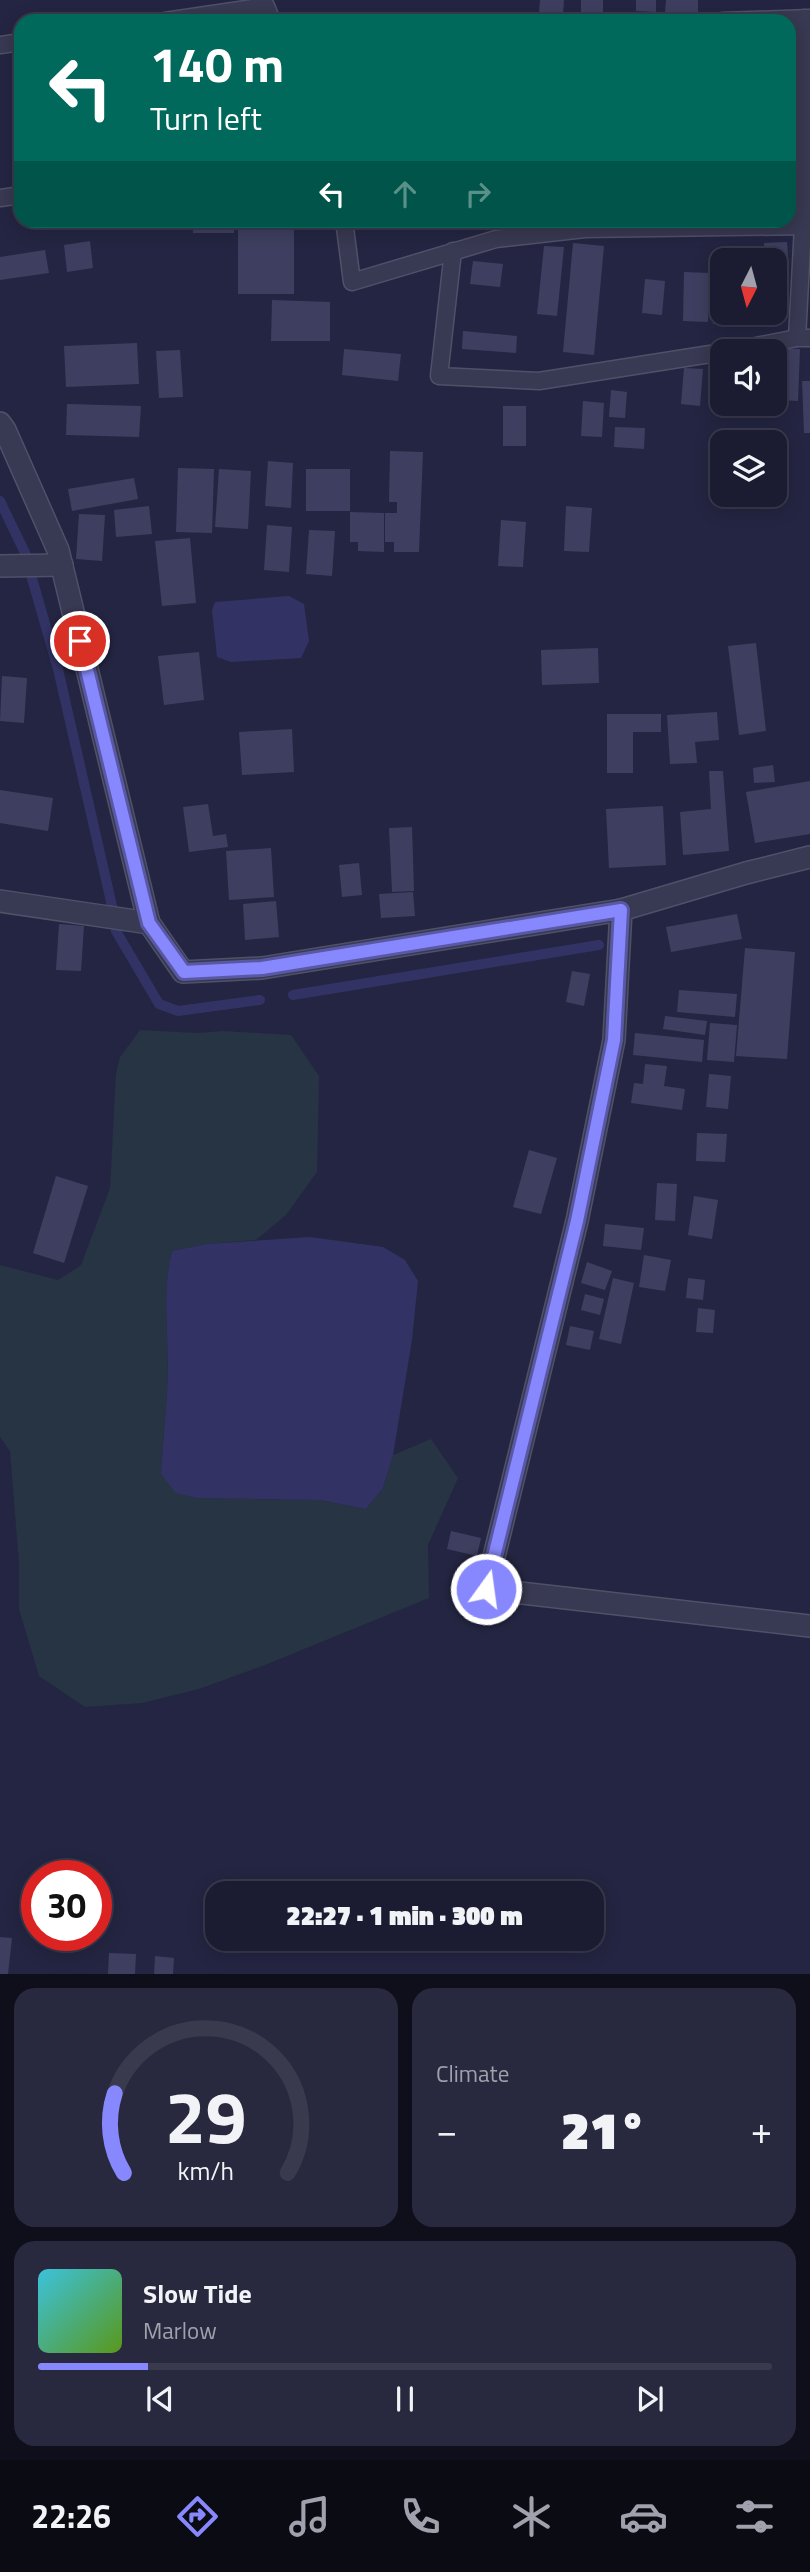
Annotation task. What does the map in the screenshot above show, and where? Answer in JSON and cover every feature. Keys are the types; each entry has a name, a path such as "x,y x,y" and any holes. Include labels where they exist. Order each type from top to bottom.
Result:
{"street":[{"path":"0,423 58,550 149,923 184,972 262,968 621,910 746,873 810,858"},
{"path":"0,566 62,565"},
{"path":"0,901 149,923"},
{"path":"621,910 611,1053 577,1221 486,1589 810,1626"}],"lane":[{"path":"212,14 265,6 269,14"},
{"path":"803,338 807,226 807,18"},
{"path":"345,228 352,282 496,239 585,229 659,228"},
{"path":"453,251 439,376 539,381 710,354"}],"shaded area":[{"path":"289,596 304,604 309,641 301,658 231,662 217,657 212,610 215,602"},
{"path":"140,1030 291,1035 319,1076 317,1172 286,1215 256,1240 206,1244 172,1251 166,1296 168,1371 161,1474 197,1498 320,1500 366,1509 383,1488 393,1455 431,1439 458,1478 428,1545 429,1598 199,1689 142,1703 85,1707 39,1676 19,1609 19,1564 10,1451 0,1437 0,1265 58,1280 81,1265 110,1188 116,1074 120,1057"},
{"path":"310,1237 383,1247 405,1260 418,1281 412,1340 393,1455 383,1488 366,1509 320,1500 197,1498 176,1493 161,1474 168,1370 166,1296 172,1251 206,1244"}],"building":[{"path":"540,0 564,0 563,14 539,13"},
{"path":"581,0 603,0 603,13 581,13"},
{"path":"636,0 656,0 656,12 636,11"},
{"path":"666,0 698,0 698,12 665,12"},
{"path":"193,228 234,228 234,233 193,233"},
{"path":"238,228 294,228 294,294 238,294"},
{"path":"358,228 386,228 386,230"},
{"path":"90,241 93,268 67,272 64,245"},
{"path":"787,242 787,248 764,248 764,243"},
{"path":"573,243 604,246 594,355 563,352"},
{"path":"544,246 564,247 557,316 537,314"},
{"path":"45,250 49,273 0,280 0,257"},
{"path":"473,261 503,264 500,287 470,284"},
{"path":"684,272 710,273 708,322 683,321"},
{"path":"645,279 665,281 662,315 642,313"},
{"path":"272,300 330,302 330,341 271,341"},
{"path":"463,331 517,336 516,353 462,349"},
{"path":"137,343 139,384 66,387 64,346"},
{"path":"344,349 401,354 398,381 342,375"},
{"path":"787,349 800,349 798,401 787,401"},
{"path":"180,350 183,397 159,398 156,351"},
{"path":"684,368 703,369 700,406 681,404"},
{"path":"802,381 810,381 810,433 804,433"},
{"path":"611,390 627,392 625,418 609,417"},
{"path":"583,401 604,403 602,437 581,436"},
{"path":"67,404 141,406 139,437 66,435"},
{"path":"503,406 526,406 526,446 503,446"},
{"path":"615,427 645,428 644,449 614,447"},
{"path":"390,451 423,452 419,552 394,552 394,542 385,542 385,513 397,513 397,502 389,502"},
{"path":"268,461 293,463 291,508 265,506"},
{"path":"178,468 214,469 212,533 176,532"},
{"path":"219,469 251,471 248,529 215,527"},
{"path":"306,469 350,469 350,511 306,511"},
{"path":"134,478 138,499 72,511 68,489"},
{"path":"149,506 152,534 116,537 114,510"},
{"path":"566,506 592,508 589,552 564,551"},
{"path":"350,512 384,513 384,552 358,551 358,542 350,542"},
{"path":"79,514 105,515 102,561 76,559"},
{"path":"501,520 526,522 523,567 498,566"},
{"path":"267,525 292,527 289,572 264,570"},
{"path":"309,530 335,531 332,576 306,574"},
{"path":"190,538 196,603 162,606 155,541"},
{"path":"756,643 766,731 739,735 728,646"},
{"path":"598,648 599,683 542,685 541,650"},
{"path":"199,652 204,700 164,705 158,656"},
{"path":"2,676 27,678 24,723 0,721"},
{"path":"717,712 719,740 695,742 697,763 670,764 667,715"},
{"path":"607,714 661,714 661,732 633,732 633,773 607,773"},
{"path":"292,729 294,772 242,775 239,732"},
{"path":"773,765 775,782 754,783 753,768"},
{"path":"709,771 723,771 729,851 683,855 680,812 711,809"},
{"path":"810,781 810,834 755,843 746,792"},
{"path":"0,790 53,798 48,831 0,823"},
{"path":"208,804 213,836 226,834 228,847 189,852 183,807"},
{"path":"663,806 666,865 609,868 606,809"},
{"path":"412,827 414,891 392,892 389,828"},
{"path":"271,848 274,897 229,900 226,851"},
{"path":"359,863 362,895 342,897 339,865"},
{"path":"413,892 415,916 381,918 379,894"},
{"path":"276,901 279,937 245,940 243,904"},
{"path":"737,914 742,939 671,952 666,927"},
{"path":"59,924 84,926 81,971 56,970"},
{"path":"745,948 795,952 787,1059 736,1056"},
{"path":"572,971 590,974 584,1006 566,1002"},
{"path":"679,990 737,994 735,1017 677,1012"},
{"path":"665,1016 707,1021 705,1035 663,1029"},
{"path":"710,1023 737,1025 734,1062 707,1060"},
{"path":"635,1033 704,1040 702,1062 633,1055"},
{"path":"645,1064 667,1066 664,1086 685,1089 682,1110 631,1103 634,1083 643,1084"},
{"path":"709,1074 731,1076 728,1109 706,1107"},
{"path":"697,1133 727,1134 725,1162 696,1161"},
{"path":"529,1150 557,1158 541,1214 513,1207"},
{"path":"56,1176 88,1186 64,1263 33,1253"},
{"path":"657,1183 677,1184 675,1221 655,1220"},
{"path":"694,1196 718,1200 712,1239 688,1235"},
{"path":"605,1224 644,1228 641,1250 603,1246"},
{"path":"644,1255 671,1260 665,1291 639,1287"},
{"path":"587,1262 612,1271 605,1290 581,1283"},
{"path":"613,1278 634,1283 621,1344 599,1339"},
{"path":"688,1278 705,1280 703,1300 686,1298"},
{"path":"585,1294 604,1299 600,1315 581,1310"},
{"path":"698,1308 715,1310 713,1333 696,1332"},
{"path":"570,1326 594,1331 590,1350 566,1345"},
{"path":"451,1531 481,1538 477,1556 447,1549"},
{"path":"0,1937 12,1938 8,1974 0,1974"},
{"path":"109,1953 136,1954 135,1974 108,1974"},
{"path":"155,1956 174,1958 173,1974 154,1974"}],"waterway":[{"path":"0,501 27,557"},
{"path":"31,575 58,669 112,906"},
{"path":"116,931 159,1004 178,1011 260,1000"},
{"path":"293,995 599,945"}],"route":[{"path":"80,641 149,923 184,972 262,968 621,910 614,1040 577,1221 486,1589"}]}
